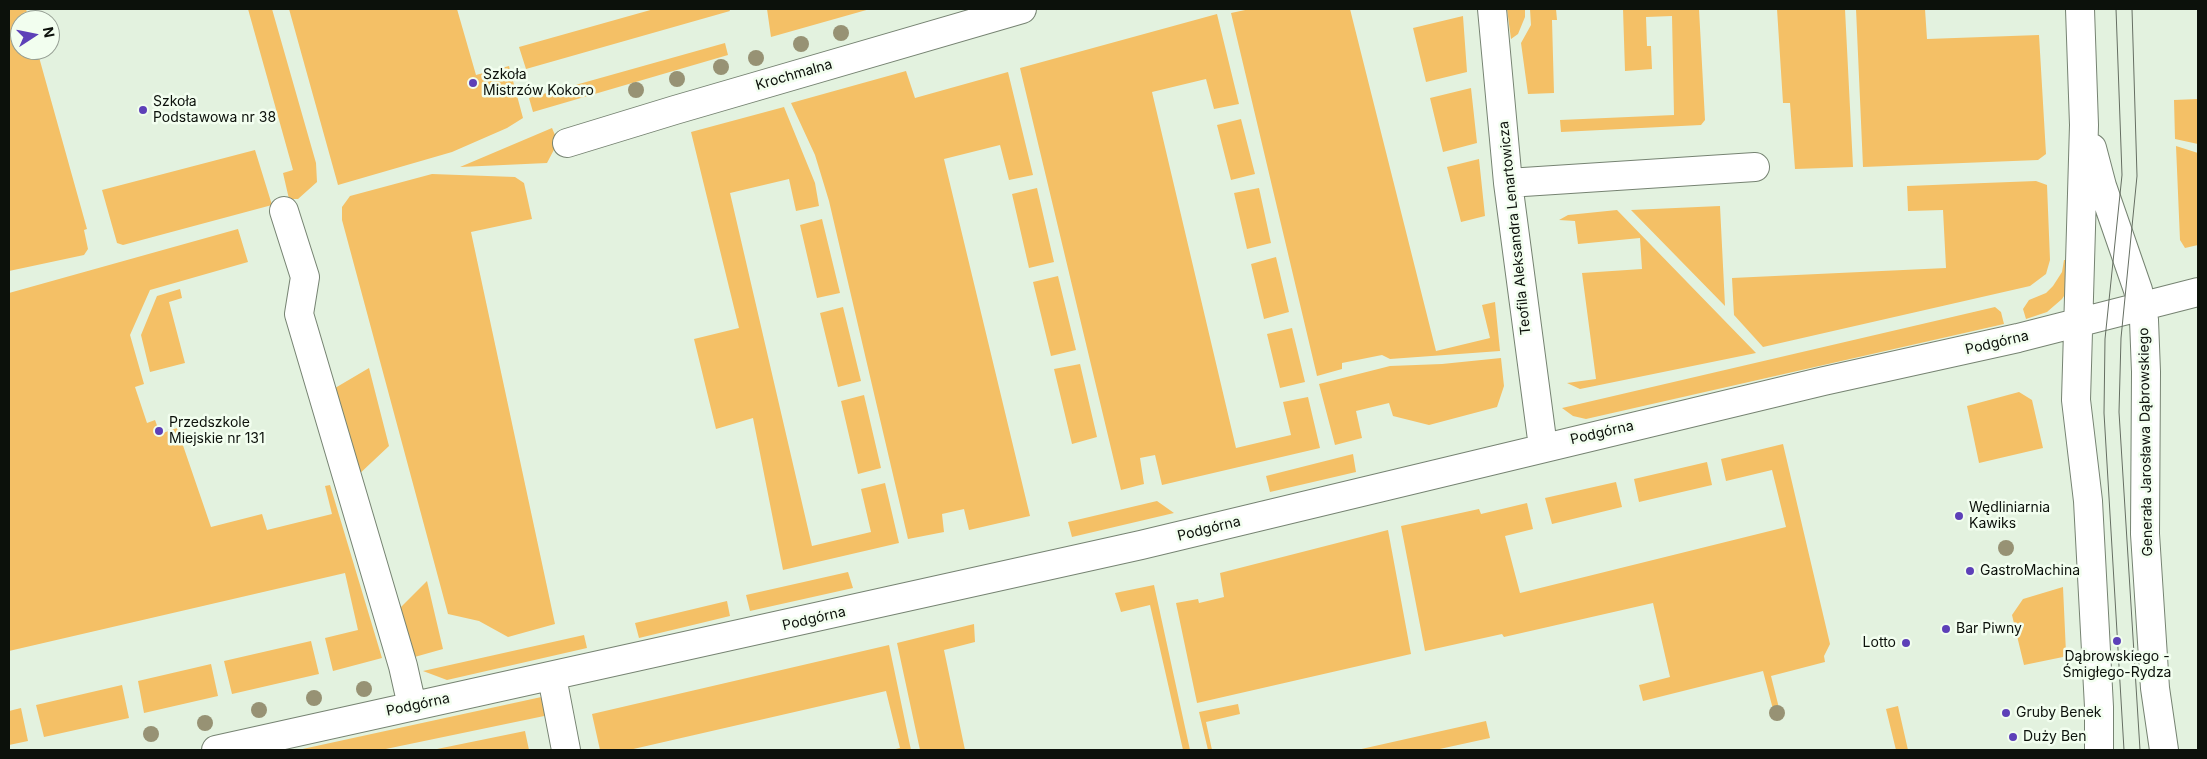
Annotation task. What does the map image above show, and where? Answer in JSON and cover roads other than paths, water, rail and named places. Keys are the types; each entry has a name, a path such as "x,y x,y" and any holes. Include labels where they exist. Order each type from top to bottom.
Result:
{"street":[{"name":"Krochmalna","path":"567,144 712,98 1022,9"},
{"name":"Teofila Aleksandra Lenartowicza","path":"1492,9 1508,183 1543,447"},
{"name":"Generała Jarosława Dąbrowskiego","path":"2080,9 2084,113 2076,400 2088,501 2099,707 2099,750"},
{"name":"Generała Jarosława Dąbrowskiego","path":"2084,113 2102,186 2142,306 2146,372 2145,534 2155,688 2164,750"},
{"path":"1508,183 1755,167"},
{"path":"284,210 304,277 299,314 403,666 412,706"},
{"name":"Podgórna","path":"216,750 1141,546 1824,380 2013,340 2198,292"},
{"path":"552,677 566,750"}],"tram line":[{"path":"2116,9 2122,175 2105,339 2104,413 2124,750"},
{"path":"2132,9 2137,176 2121,338 2119,412 2140,750"}],"place":[{"name":"Szkoła Mistrzów Kokoro","path":"473,83"},
{"name":"Szkoła Podstawowa nr 38","path":"143,110"},
{"name":"Przedszkole Miejskie nr 131","path":"159,431"},
{"name":"Wędliniarnia Kawiks","path":"1959,516"},
{"name":"GastroMachina","path":"1970,571"},
{"name":"Bar Piwny","path":"1946,629"},
{"name":"Dąbrowskiego - Śmigłego-Rydza","path":"2117,641"},
{"name":"Lotto","path":"1906,643"},
{"name":"Gruby Benek","path":"2006,713"},
{"name":"Duży Ben","path":"2013,737"}]}
